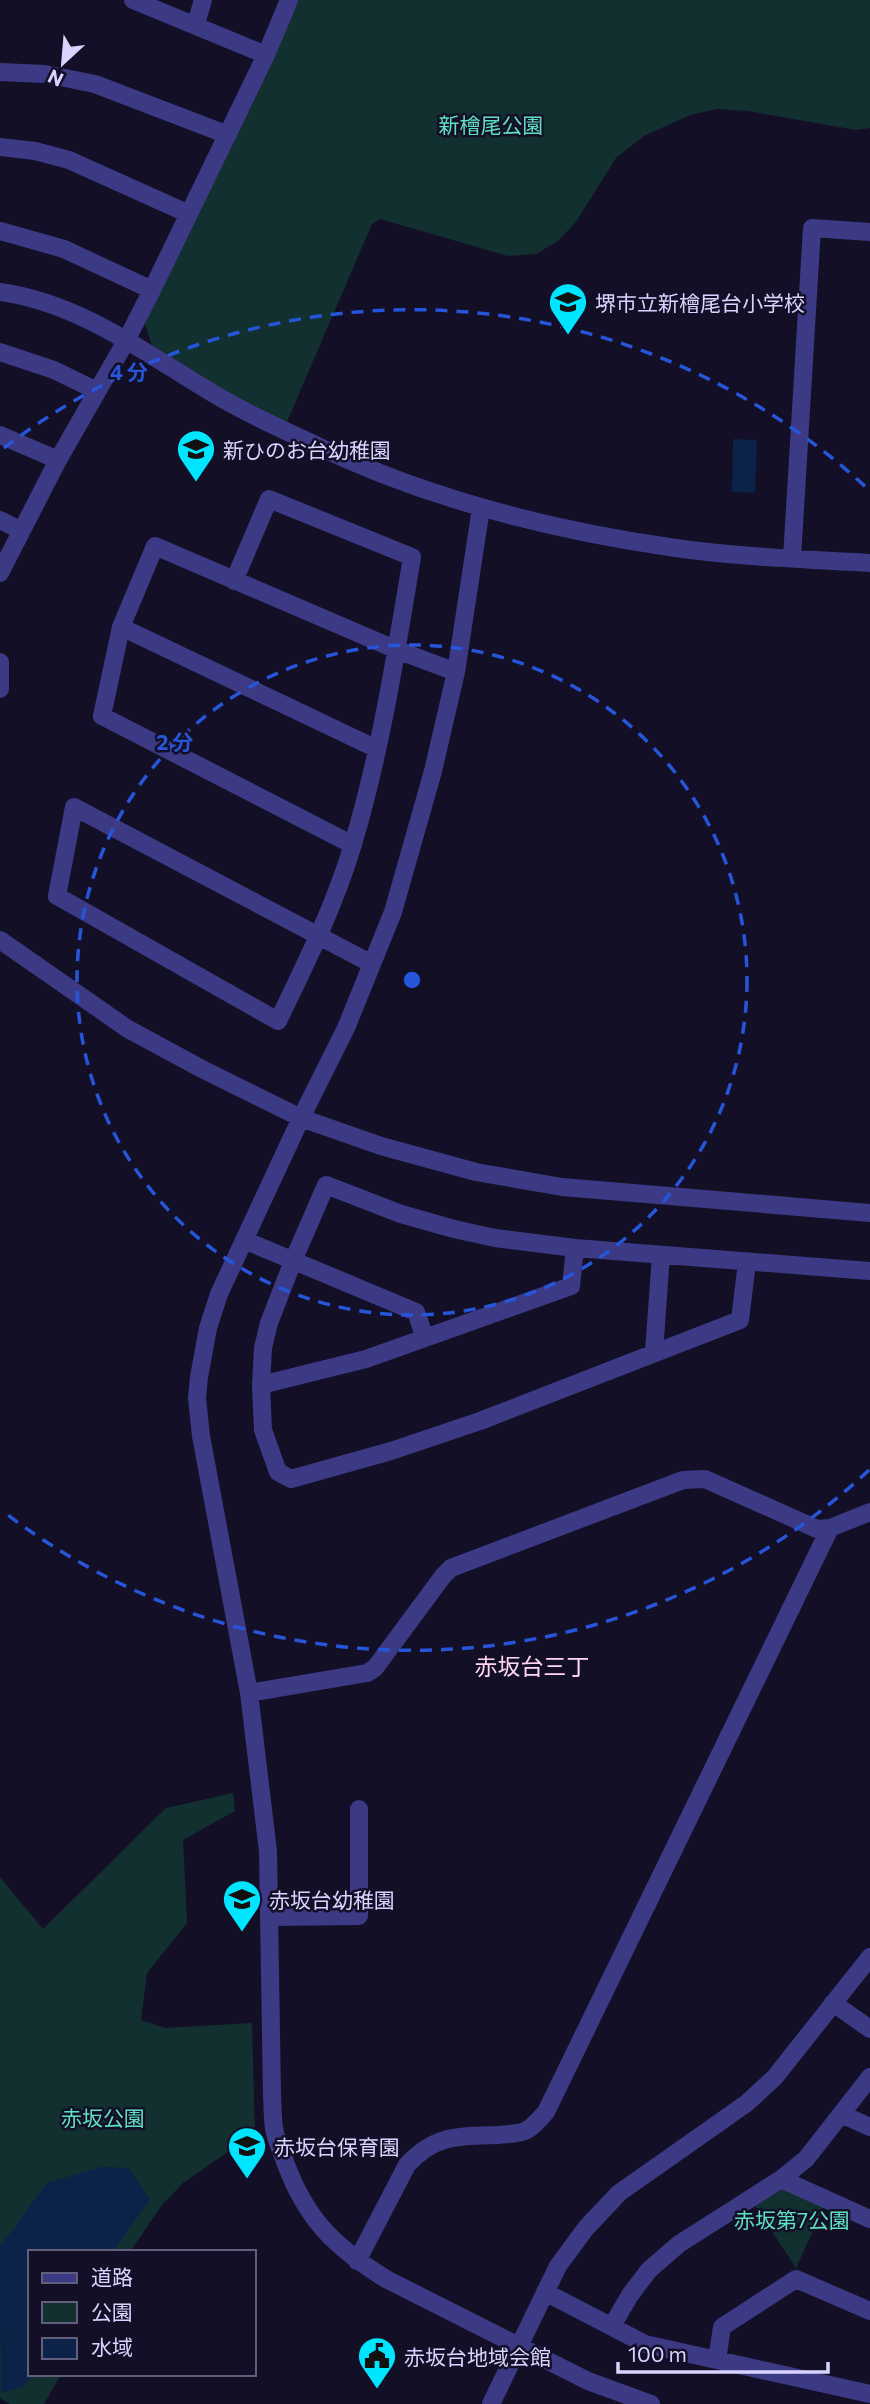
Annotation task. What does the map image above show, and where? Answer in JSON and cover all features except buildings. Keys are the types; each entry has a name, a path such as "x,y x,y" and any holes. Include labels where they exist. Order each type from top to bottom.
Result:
{"street":[{"path":"133,0 266,55"},
{"path":"196,24 203,0"},
{"path":"0,573 20,530 152,290 266,55 289,0"},
{"path":"0,72 46,74 95,84 228,135"},
{"path":"0,147 35,151 69,160 189,214"},
{"path":"792,558 812,228 870,232"},
{"path":"0,230 64,248 152,290"},
{"path":"0,292 98,324 217,396 310,443 385,474 481,508 578,532 672,548 870,563"},
{"path":"0,352 54,370 97,391"},
{"path":"0,435 58,460"},
{"path":"234,581 269,499 412,557 377,749 353,845 319,936 278,1021 57,896 74,807 160,852 319,936 372,964"},
{"path":"481,508 456,673 408,865 346,1028 219,1294 208,1328 197,1398 208,1481 249,1693 268,1851 274,2133 291,2178 307,2209 327,2233 357,2261 386,2279 588,2381 645,2403"},
{"path":"0,520 20,530"},
{"path":"353,845 102,716 121,627 155,546 456,673"},
{"path":"121,627 377,749"},
{"path":"0,662 0,689"},
{"path":"0,940 128,1029 202,1069 301,1118 432,1161 476,1172 562,1187 870,1213"},
{"path":"747,1262 740,1320 480,1421 391,1451 291,1479 278,1472 263,1430 263,1348 269,1323 326,1185 401,1214 495,1238 575,1248 870,1271"},
{"path":"244,1240 416,1312 425,1338"},
{"path":"261,1385 366,1359 570,1286 575,1248"},
{"path":"654,1352 661,1255"},
{"path":"249,1693 367,1673 375,1668 451,1568 683,1480 705,1479 817,1529 830,1528 870,1511"},
{"path":"357,2261 407,2165 416,2155 431,2144 450,2137 525,2131 546,2112 830,1528"},
{"path":"270,1917 359,1916 359,1809"},
{"path":"491,2404 558,2266 586,2228 619,2193 747,2102 775,2077 870,1957"},
{"path":"833,2003 870,2029"},
{"path":"612,2326 649,2270 679,2244 781,2179 806,2159 870,2077"},
{"path":"841,2114 870,2127"},
{"path":"781,2179 870,2219"},
{"path":"717,2360 722,2327 796,2278 870,2311"},
{"path":"545,2292 645,2344 870,2394"}],"green space":[{"name":"新檜尾公園","path":"297,0 870,0 870,128 856,130 748,111 717,109 690,115 644,136 616,158 576,222 558,241 536,254 508,256 380,219 372,224 287,422 220,388 152,345 144,322 273,61"},
{"name":"赤坂公園","path":"233,1793 235,1811 183,1840 187,1923 147,1973 141,2020 165,2028 252,2023 255,2133 183,2183 162,2205 131,2250 28,2250 28,2376 60,2376 44,2404 10,2404 0,2398 0,1877 43,1929 166,1808"},
{"name":"赤坂第7公園","path":"781,2188 824,2207 796,2268 753,2203"}],"water":[{"path":"733,439 757,440 755,493 732,492"},
{"path":"101,2167 129,2168 150,2199 114,2250 28,2250 28,2376 32,2376 25,2386 1,2393 0,2247 47,2183"}],"place":[{"name":"堺市立新檜尾台小学校","path":"568,336"},
{"name":"新ひのお台幼稚園","path":"196,483"},
{"name":"赤坂台幼稚園","path":"242,1933"},
{"name":"赤坂台保育園","path":"247,2180"},
{"name":"赤坂台地域会館","path":"377,2390"}],"district":[{"name":"赤坂台三丁","path":"532,1666"}]}
